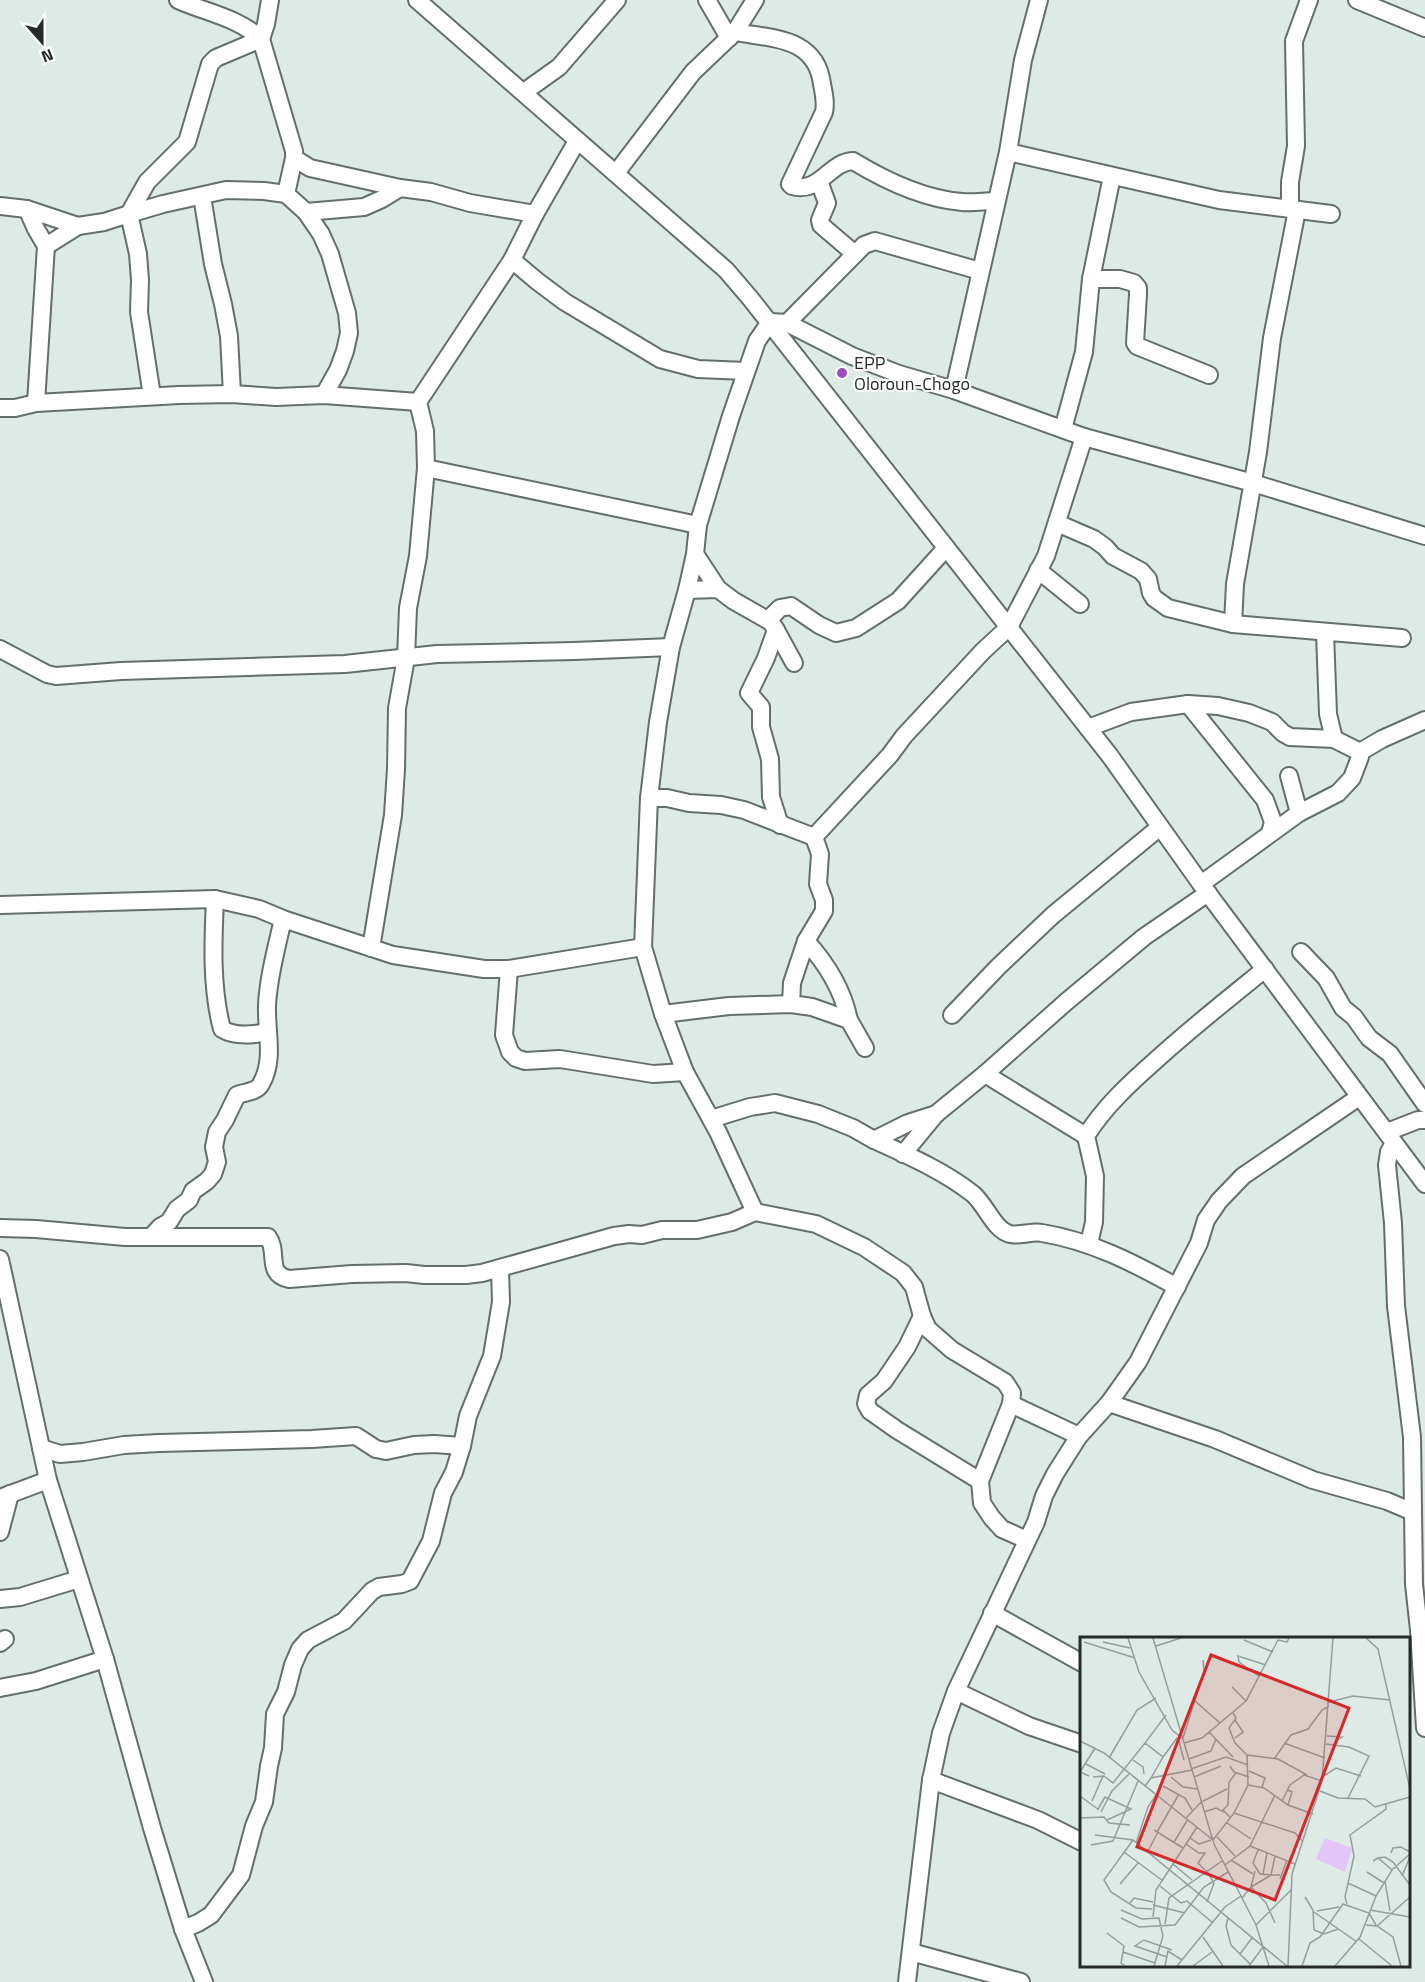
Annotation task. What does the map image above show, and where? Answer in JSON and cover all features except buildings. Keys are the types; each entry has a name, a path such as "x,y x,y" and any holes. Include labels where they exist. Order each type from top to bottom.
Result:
{"street":[{"path":"178,0 235,20 261,39 294,151 286,194"},
{"path":"152,396 139,312 138,254 129,214 147,182 187,142 210,64 216,58 261,39 270,0"},
{"path":"417,0 726,270 770,322 1088,728 1204,888 1425,1184"},
{"path":"524,92 559,67 617,0"},
{"path":"707,0 732,35 785,41 803,48 812,58 821,75 824,112 790,184 794,188 812,186 842,165 853,161 878,176 915,192 962,202 995,201"},
{"path":"616,173 693,72 732,35 755,0"},
{"path":"954,390 995,201 1008,152 1023,60 1039,0"},
{"path":"1233,624 1235,584 1253,483 1272,338 1293,210 1290,182 1296,146 1294,41 1309,0"},
{"path":"1357,0 1425,28"},
{"path":"370,948 393,815 397,708 406,658 408,608 418,555 426,468 425,431 418,402 512,260 535,214 577,141"},
{"path":"1008,152 1219,200 1330,214"},
{"path":"294,159 310,168 400,188 431,192 470,203 535,214"},
{"path":"1063,429 1084,352 1091,279 1112,176"},
{"path":"819,181 826,203 820,220 821,225 855,254"},
{"path":"306,212 364,207 400,188"},
{"path":"46,246 78,226 104,222 163,204 226,190 286,194 306,212 321,234 330,254 347,313 349,333 345,351 338,370 324,395"},
{"path":"202,196 213,264 229,336 232,394"},
{"path":"0,206 27,209 78,226"},
{"path":"27,209 46,246 36,403"},
{"path":"787,323 855,254 864,246 875,241 980,271"},
{"path":"512,260 565,302 660,359 698,369 747,371"},
{"path":"1091,279 1120,279 1134,283 1138,288 1135,343 1137,346 1209,375"},
{"path":"770,322 787,323 852,356 1084,437 1253,483 1425,536"},
{"path":"755,1212 711,1119 685,1072 663,1014 643,947 649,798 658,722 671,647 695,554 698,525 757,341 770,322"},
{"path":"0,408 15,408 36,403 152,396 232,394 276,397 324,395 418,402"},
{"path":"814,837 890,755 903,736 983,651 1009,627 1046,556 1084,437"},
{"path":"426,468 698,525"},
{"path":"1057,523 1094,539 1113,556 1141,572 1148,579 1151,593 1168,608 1233,624 1402,638"},
{"path":"780,825 771,797 770,759 761,728 761,707 749,693 766,658 772,625 780,608 792,606 819,625 836,633 856,628 898,601 945,548"},
{"path":"695,554 718,589 772,625 794,663"},
{"path":"1038,570 1080,604"},
{"path":"687,590 718,589"},
{"path":"1325,633 1328,714 1334,739"},
{"path":"0,649 47,674 56,675 345,664 458,653 671,647"},
{"path":"1088,728 1131,712 1188,704 1218,706 1249,713 1272,722 1283,734 1290,737 1334,739 1360,752"},
{"path":"1188,704 1265,800 1273,822 1270,833"},
{"path":"1360,752 1382,739 1425,720"},
{"path":"903,1154 936,1114 1144,937 1270,833 1299,813 1338,794 1352,778 1360,752"},
{"path":"1289,776 1299,813"},
{"path":"649,798 667,798 689,804 721,805 744,810 814,837"},
{"path":"952,1015 1053,915 1160,827"},
{"path":"791,1004 792,983 806,941 824,911 824,900 818,884 820,854 814,837"},
{"path":"0,905 215,899 259,909 393,956 484,969 509,969 643,947"},
{"path":"215,899 214,980 222,1029 233,1033 267,1032"},
{"path":"151,1237 160,1227 169,1222 177,1209 189,1200 193,1191 213,1174 216,1162 214,1147 217,1132 233,1100 237,1095 256,1089 261,1084 270,1051 267,1005 283,919"},
{"path":"806,941 827,967 847,1009 849,1020 865,1048"},
{"path":"1301,952 1326,978 1337,1000 1354,1017 1369,1038 1390,1054 1425,1104"},
{"path":"509,969 504,1035 510,1052 516,1058 525,1061 560,1059 653,1074 685,1072"},
{"path":"1089,1244 1094,1222 1095,1176 1086,1136 1094,1123 1131,1082 1265,969"},
{"path":"663,1014 729,1006 791,1004 812,1007 849,1020"},
{"path":"985,1074 1086,1136"},
{"path":"907,1982 931,1780 941,1733 956,1691 1027,1540 1054,1474 1079,1436 1109,1403 1138,1362 1199,1243 1206,1220 1219,1201 1243,1176 1359,1097"},
{"path":"711,1119 750,1107 775,1103 818,1114 853,1128 942,1173 975,1196 1000,1227 1010,1234 1040,1232 1089,1244 1133,1262 1177,1287"},
{"path":"874,1140 909,1123 936,1114"},
{"path":"1391,1137 1418,1120 1425,1120"},
{"path":"1391,1137 1387,1165 1393,1223 1396,1306 1412,1437 1414,1584 1425,1728"},
{"path":"0,1228 124,1237 268,1237 272,1244 277,1273 289,1280 352,1274 466,1275 500,1269 614,1236 642,1235 662,1230 697,1230 732,1222 755,1212 816,1224 864,1247 903,1273 914,1287 928,1329 952,1350 1005,1382 1012,1393 1011,1404 980,1481 982,1503 1002,1529 1027,1540"},
{"path":"0,1264 48,1480 105,1659 194,1974 204,1982"},
{"path":"183,1929 211,1915 241,1875 254,1826 264,1802 273,1748 275,1714 289,1683 295,1657 308,1640 344,1621 372,1591 379,1587 410,1581 431,1541 443,1493 454,1472 462,1446 468,1416 492,1356 501,1302 500,1269"},
{"path":"922,1316 907,1347 884,1381 868,1395 866,1404 870,1411 897,1431 980,1481"},
{"path":"1109,1403 1215,1439 1313,1480 1387,1501 1413,1512"},
{"path":"1011,1404 1079,1436"},
{"path":"40,1448 60,1454 124,1445 312,1439 339,1436 356,1436 376,1449 386,1451 414,1445 462,1446"},
{"path":"0,1532 5,1496 48,1480"},
{"path":"0,1599 20,1597 79,1579"},
{"path":"992,1613 1080,1662"},
{"path":"0,1688 36,1681 105,1659"},
{"path":"956,1691 1029,1726 1080,1743"},
{"path":"931,1780 1038,1820 1080,1841"},
{"path":"911,1952 1021,1982"}],"place":[{"name":"EPP Oloroun-Chogo","path":"842,373"}]}
